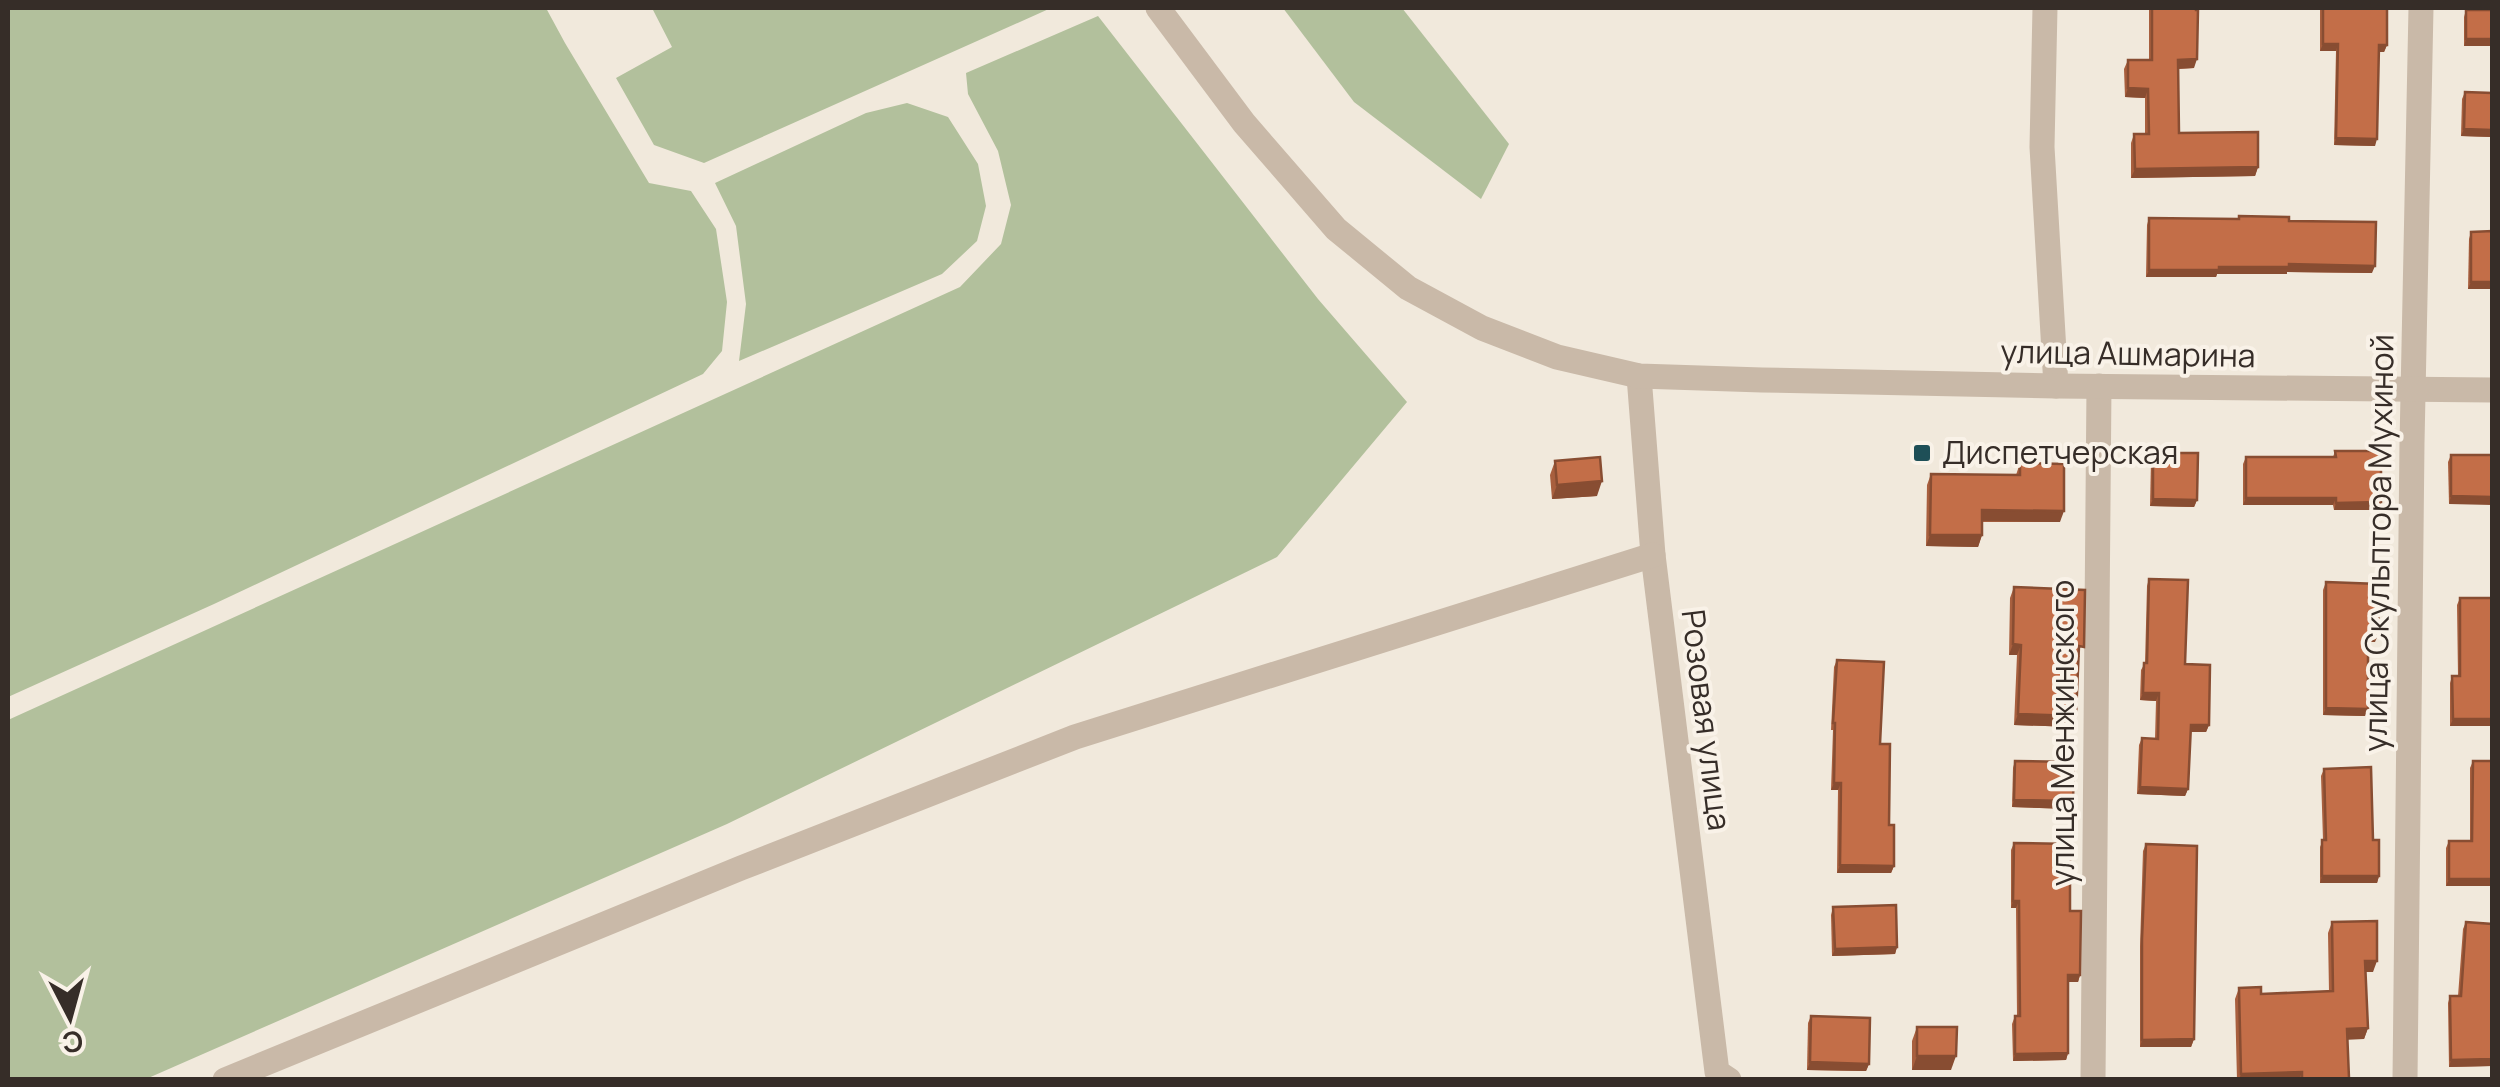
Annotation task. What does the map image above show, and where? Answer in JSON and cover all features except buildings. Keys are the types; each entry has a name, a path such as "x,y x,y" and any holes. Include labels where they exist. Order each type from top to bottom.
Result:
{"street":[{"name":"улица Ашмарина","path":"1158,8 1244,123 1336,230 1408,288 1482,328 1558,358 1639,376 2056,386 2492,390"},
{"path":"2045,8 2042,147 2056,386"},
{"name":"улица Скульптора Мухиной","path":"2405,1080 2421,8"},
{"name":"Розовая улица","path":"1639,376 1653,555 1723,1076"},
{"name":"улица Менжинского","path":"2093,1080 2099,386"},
{"path":"225,1080 741,868 1075,737 1653,555"}],"green space":[{"path":"8,8 546,8 649,183 691,191 716,229 727,302 722,351 703,374 8,697"},
{"path":"652,8 1051,8 704,163 654,145 616,78 672,47"},
{"path":"1283,8 1402,8 1509,144 1481,199 1354,102"},
{"path":"1098,16 1318,299 1407,402 1277,557 727,824 146,1079 8,1079 8,720 960,287 1001,244 1011,205 998,151 968,94 966,73"},
{"path":"907,103 948,117 978,164 986,206 977,241 942,274 739,361 746,304 736,226 715,183 866,113"}],"place":[{"name":"Диспетчерская","path":"1922,453"}]}
